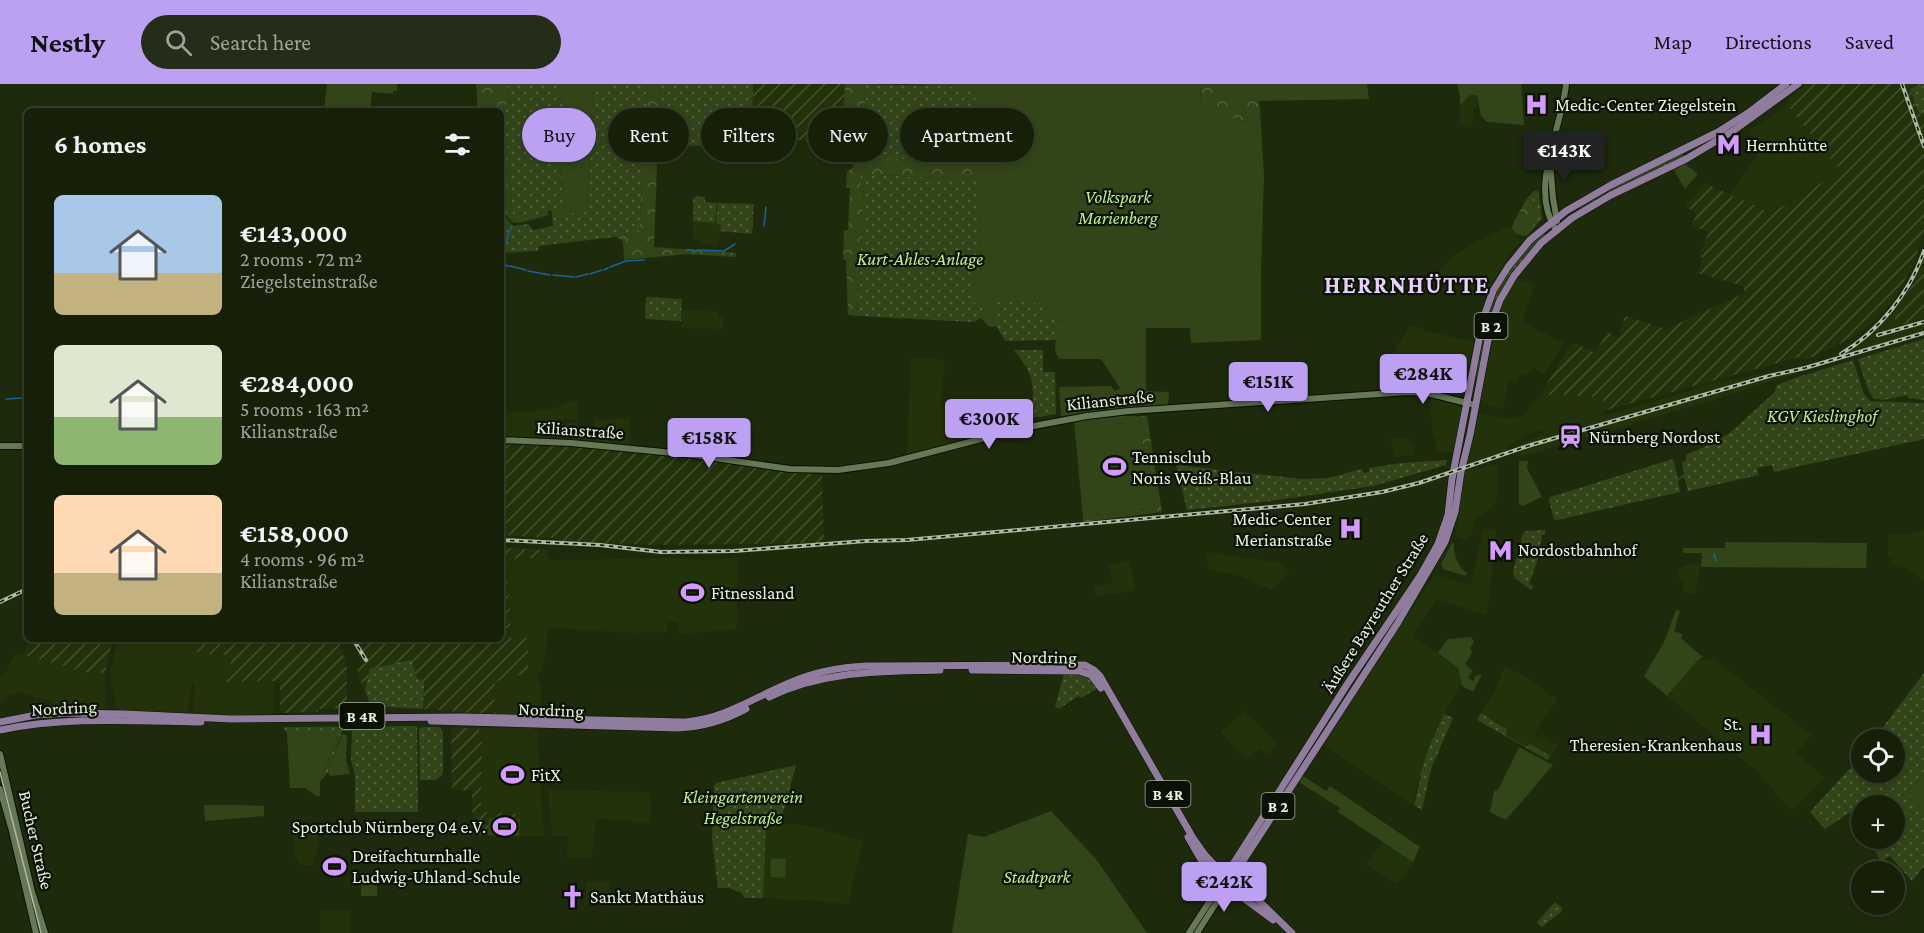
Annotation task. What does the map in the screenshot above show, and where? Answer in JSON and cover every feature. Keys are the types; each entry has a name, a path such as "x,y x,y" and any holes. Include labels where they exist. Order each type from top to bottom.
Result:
{"main road":[{"path":"1556,230 1545,186 1566,84"},
{"name":"Äußere Bayreuther Straße","path":"1189,933 1226,881 1348,683 1420,576 1438,544 1448,515 1452,479 1482,322 1493,291 1516,256 1554,220 1579,203 1712,135 1748,113 1786,84"},
{"name":"Äußere Bayreuther Straße","path":"1197,933 1226,881 1240,867 1271,810 1397,624 1442,547 1454,515 1491,324 1500,300 1524,262 1556,230 1583,211 1686,159 1754,117 1798,84"},
{"path":"1579,203 1578,208 1583,211"},
{"path":"1472,379 1476,382 1480,381"},
{"name":"Kilianstraße","path":"504,440 571,443 694,455 790,468 834,470 890,463 1028,427 1106,413 1408,392 1431,394 1475,405"},
{"path":"0,446 24,446"},
{"name":"Nordring","path":"0,722 36,715 67,713 231,719 461,717 685,722 727,713 790,682 820,672 839,669 866,666 1083,665 1090,667 1099,675 1196,842 1226,881"},
{"name":"Nordring","path":"0,730 43,722 101,720 260,723 414,721 683,728 724,720 801,684 849,674 978,670 1075,671 1091,675 1104,692 1199,857 1210,872 1226,881"},
{"name":"Bucher Straße","path":"0,754 35,902 45,933"},
{"name":"Bucher Straße","path":"0,789 12,828 36,933"},
{"path":"1240,867 1242,877 1258,900"},
{"name":"B 4R","path":"1226,881 1258,900 1292,933"},
{"name":"B 4R","path":"1226,881 1286,933"}],"shaded area":[{"path":"753,84 845,84 843,108 808,108 808,140 796,141 796,108 752,108"},
{"path":"1806,84 1924,84 1924,231 1913,266 1891,303 1874,322 1855,336 1806,360 1799,357 1603,411 1603,397 1541,393 1571,344 1577,344 1595,353 1607,332 1619,337 1625,316 1666,329 1745,293 1743,286 1697,273 1703,258 1699,256 1709,232 1691,226 1697,214 1685,206 1705,183 1771,213 1841,171 1787,105 1791,96"},
{"path":"1470,95 1477,95 1478,106 1474,107 1473,124 1468,128 1459,125 1461,107"},
{"path":"1787,105 1842,170 1771,212 1729,195 1761,150 1749,132"},
{"path":"693,221 720,223 722,226 717,246 705,244 693,238"},
{"path":"1509,226 1521,241 1505,260 1486,295 1437,276 1445,264 1457,254"},
{"path":"1924,259 1924,319 1897,326 1893,313 1910,289"},
{"path":"1517,279 1535,285 1522,322 1564,343 1544,374 1534,368 1527,375 1522,373 1516,382 1509,379 1503,410 1483,403 1480,399 1494,325 1506,294"},
{"path":"682,309 718,312 718,317 723,318 723,329 681,328"},
{"path":"1893,313 1897,326 1924,319 1924,335 1530,454 1521,456 1520,451 1515,452 1514,447 1544,434 1542,429 1523,435 1505,452 1465,466 1479,414 1511,419 1521,417 1541,393 1603,397 1604,416 1704,385 1802,367 1822,361 1853,344 1855,347"},
{"path":"1410,324 1426,331 1474,342 1464,392 1460,396 1454,397 1423,389 1388,390 1383,387 1382,380 1386,367"},
{"path":"911,357 945,360 941,406 969,410 993,421 998,432 907,456"},
{"path":"1430,397 1455,403 1462,408 1455,454 1437,453 1433,436"},
{"path":"577,401 578,419 555,420 556,424 578,423 578,431 594,433 594,420 629,418 630,447 504,442 504,414 555,409"},
{"path":"1391,438 1408,439 1410,443 1413,443 1414,455 1394,457"},
{"path":"504,442 630,447 822,475 824,543 654,545 558,541 553,538 504,535"},
{"path":"1498,465 1498,491 1494,506 1475,519 1467,541 1455,536 1465,470"},
{"path":"1483,529 1496,529 1487,615 1437,599 1413,636 1458,668 1461,684 1429,747 1412,804 1322,744 1435,574 1471,585"},
{"path":"1924,530 1924,580 1907,569 1892,565 1892,558 1888,558 1888,535 1913,534"},
{"path":"504,548 547,550 547,557 513,559 506,564 511,638 528,638 528,674 508,676 495,683 494,708 497,715 423,709 424,684 414,673 365,687 364,692 357,668 364,663 352,642 504,642"},
{"path":"1207,552 1276,562 1290,571 1271,590 1240,576 1208,569"},
{"path":"547,557 553,560 672,558 713,561 737,557 737,629 679,634 677,622 667,622 667,632 636,633 548,628 545,659 537,678 541,686 538,713 532,716 497,715 494,708 495,683 508,676 528,674 511,639 506,564 513,559"},
{"path":"1130,561 1135,587 1133,591 1098,596 1095,593 1095,586 1112,584 1109,565"},
{"path":"1692,563 1701,564 1695,595 1682,592 1684,582 1678,576 1680,568"},
{"path":"27,642 112,642 105,673 83,672 24,655"},
{"path":"117,642 198,642 198,653 231,656 230,670 226,670 225,682 274,681 273,714 269,716 197,715 193,711 195,683 192,682 189,708 186,713 121,711 116,705 111,671"},
{"path":"198,642 339,642 347,667 347,708 318,709 318,712 280,713 280,683 274,681 225,682 225,670 230,670 231,656 197,653"},
{"path":"16,653 83,672 105,673 105,709 98,712 51,710 53,702 19,692 8,695 0,704 0,675 6,672"},
{"name":"St. Theresien-Krankenhaus","path":"1714,659 1812,735 1796,753 1825,778 1795,808 1789,809 1760,774 1667,696 1696,662"},
{"path":"1505,666 1524,676 1557,700 1534,735 1539,738 1541,735 1558,745 1548,760 1477,720 1495,690"},
{"path":"1244,711 1278,744 1267,755 1260,748 1246,760 1221,732"},
{"path":"451,728 479,728 479,741 482,742 481,812 519,814 518,836 473,835 472,791 452,790"},
{"path":"479,728 532,728 537,731 544,836 518,836 518,814 481,812 482,742 479,741"},
{"path":"548,790 650,792 651,823 596,818 592,858 567,858 568,836 552,836"},
{"path":"300,823 318,824 318,850 312,865 299,865 298,859 295,859 293,835"},
{"path":"766,825 806,825 863,841 848,904 763,898"},
{"path":"1383,841 1413,862 1397,884 1367,864"},
{"path":"586,882 610,882 611,897 604,897 604,904 586,904"},
{"path":"320,910 350,910 350,933 320,933"}],"green space":[{"path":"327,84 397,84 397,91 393,91 393,94 372,92 370,108 324,108"},
{"path":"476,84 510,84 506,85 510,104 498,106 498,108 478,108"},
{"path":"558,84 563,108 522,108 522,162 559,162 564,207 513,220 504,108 498,106 510,103 506,85"},
{"path":"558,84 607,84 607,90 593,89 592,108 563,108"},
{"path":"607,84 648,84 647,108 608,108 608,162 643,162 639,234 539,246 538,251 504,253 504,216 513,226 528,224 533,230 553,226 552,215 587,211 589,162 596,162 596,108 592,108 593,89 607,90"},
{"path":"648,84 660,84 659,108 647,108"},
{"path":"660,84 753,84 752,108 701,108 701,146 689,145 689,108 659,108"},
{"path":"845,84 866,84 865,108 843,108"},
{"path":"866,84 976,87 977,108 900,108 900,159 888,159 888,108 865,108"},
{"path":"906,84 1011,84 1017,108 976,108 975,88"},
{"name":"Volkspark Marienberg","path":"906,84 1200,84 1201,105 1208,114 1261,124 1264,176 1261,340 1191,343 1190,328 1146,328 1146,391 1169,392 1168,405 1061,416 1059,387 1111,386 1115,391 1120,388 1101,359 1059,359 1055,350 1057,327 1059,327 1061,318 1043,317 1043,308 1032,301 997,302 997,326 990,327 981,318 985,315 981,304 980,307 976,307 974,301 974,276 981,276 978,162 1034,162 1034,108 977,108 976,88"},
{"path":"1200,84 1218,84 1219,98 1259,100 1261,124 1208,114 1201,105"},
{"path":"1218,84 1367,84 1369,99 1259,101 1218,98"},
{"path":"1457,84 1521,84 1524,125 1487,122 1481,116 1477,95 1470,95 1460,106"},
{"path":"1924,84 1924,113 1919,114 1910,89"},
{"path":"504,133 513,220 547,211 549,215 519,223 512,222 506,215"},
{"path":"1682,154 1684,157 1580,208 1581,205 1626,181"},
{"path":"888,159 900,159 900,162 977,164 977,162 1031,162 1070,313 1043,317 1043,308 1032,301 997,302 997,326 990,327 981,318 985,315 981,304 980,180 861,174 860,186 864,187 857,316 848,315 846,260 843,260 844,230 848,230 850,188 846,188 847,172 853,167 853,163 888,162"},
{"path":"559,162 589,162 587,211 552,215 551,210 564,206"},
{"path":"643,162 657,162 654,247 736,253 736,257 688,254 624,260 623,241 616,237 639,233"},
{"path":"945,162 978,162 978,164"},
{"path":"1685,164 1698,174 1685,189 1674,170"},
{"name":"Kurt-Ahles-Anlage","path":"860,174 980,180 981,304 985,315 974,322 857,316 864,187 860,186"},
{"path":"1538,190 1542,218 1533,229 1534,200 1527,198"},
{"path":"696,196 705,197 705,202 717,203 715,223 693,221 693,199"},
{"path":"1527,198 1534,199 1533,229 1526,236 1516,234 1512,228"},
{"path":"718,203 754,204 752,234 720,231 721,225 716,223"},
{"path":"1542,231 1545,235 1514,271 1498,302 1476,379 1481,338 1488,310 1498,285 1509,267"},
{"path":"646,297 682,299 681,321 645,319"},
{"name":"Kurt-Ahles-Anlage","path":"1032,301 1061,318 1057,328 1057,340 1005,341 997,327 997,302"},
{"path":"1924,339 1924,400 1909,398 1907,395 1883,400 1873,398 1858,359"},
{"path":"1014,350 1043,350 1043,372 1055,372 1056,414 1031,418 1032,382 1026,367"},
{"name":"KGV Kieslinghof","path":"1853,360 1864,394 1870,401 1924,403 1924,439 1774,472 1772,465 1757,468 1759,475 1688,491 1684,477 1678,481 1680,492 1554,519 1550,497 1673,459 1678,479 1684,474 1682,462 1686,461 1686,455 1731,432 1774,393 1777,385"},
{"path":"1114,416 1147,416 1162,512 1083,522 1083,518 1153,508 1149,453 1144,453 1139,422 1116,424"},
{"name":"Tennisclub Noris Weiß-Blau","path":"1114,416 1116,424 1139,421 1144,453 1149,453 1153,480 1153,508 1083,518 1074,421"},
{"path":"1447,460 1446,465 1373,486 1187,510 1176,465 1302,479 1328,478 1362,469 1363,473 1369,472 1369,468 1401,463"},
{"path":"1519,461 1528,461 1527,468 1542,497 1523,506 1519,504"},
{"path":"1545,530 1529,584 1533,586 1531,590 1515,578 1513,572 1523,533"},
{"path":"1725,542 1867,543 1866,568 1701,567 1702,553 1683,553 1683,548 1725,548"},
{"path":"1452,543 1457,560 1467,573 1466,576 1443,569 1441,564"},
{"path":"1676,610 1680,611 1674,631 1682,634 1682,639 1703,657 1667,696 1644,676 1664,642"},
{"path":"1471,637 1474,641 1470,648 1472,653 1465,664 1473,671 1468,678 1474,681 1475,676 1482,674 1473,692 1462,686 1458,668 1438,653 1448,639"},
{"path":"411,660 417,678 424,683 423,709 371,706 365,691 370,669"},
{"path":"1924,673 1924,774 1908,791 1924,812 1924,866 1912,881 1905,873 1905,861 1894,861 1890,856 1880,861 1874,849 1905,849 1905,795 1851,795 1851,812 1825,829 1810,812 1851,767 1851,783 1905,783 1905,729 1882,729"},
{"path":"1064,674 1084,676 1098,688 1081,698 1078,696 1059,709 1055,707"},
{"path":"1481,713 1504,728 1506,727 1507,736 1527,747 1530,744 1550,756 1548,760 1477,720"},
{"path":"1444,714 1453,718 1431,769 1422,810 1414,805 1420,775 1429,747"},
{"path":"417,726 418,812 355,812 355,776 351,760 352,731 342,731 328,772 320,782 339,734 287,733 283,727"},
{"path":"439,727 443,732 443,774 436,780 420,780 419,728"},
{"path":"287,733 339,733 320,782 320,796 305,788 290,788"},
{"path":"342,734 347,735 346,760 350,774 330,776 328,772"},
{"path":"1519,747 1553,765 1506,820 1490,812 1494,791 1498,790"},
{"name":"Kleingartenverein Hegelstraße","path":"796,765 780,824 766,825 763,898 744,898 742,893 729,888 718,888 712,839 714,786 716,783"},
{"path":"1924,774 1924,812 1908,791"},
{"path":"1303,776 1326,791 1330,786 1420,847 1413,862 1338,812 1340,808 1299,782"},
{"path":"204,805 264,806 264,816 205,821"},
{"name":"Stadtpark","path":"1051,811 1096,859 1147,933 952,933 968,834 984,837"},
{"name":"Sportclub Nürnberg 04 e.V.","path":"489,818 520,819 519,836 488,835"},
{"path":"771,858 786,859 785,878 770,877"},
{"path":"361,880 377,880 377,896 361,896"},
{"path":"1555,902 1562,908 1562,911 1542,927 1538,921"}],"waterway":[{"path":"764,226 766,207"},
{"path":"506,266 505,246 512,226"},
{"path":"697,250 724,251 735,244"},
{"path":"686,250 694,250"},
{"path":"610,267 626,261 644,260"},
{"path":"505,266 526,270"},
{"path":"604,270 608,268"},
{"path":"590,274 602,270"},
{"path":"528,271 550,275"},
{"path":"576,277 588,274"},
{"path":"553,275 574,277"},
{"path":"6,399 22,398"},
{"path":"1714,554 1716,561"}],"tram line":[{"path":"0,772 41,933"}],"railway":[{"path":"1902,84 1924,146"},
{"path":"1841,354 1868,334 1891,310 1910,282 1924,251"},
{"path":"1878,335 1924,322"},
{"path":"504,540 600,545 661,552 734,551 907,540 1305,504 1382,492 1419,483 1531,445 1924,333"},
{"path":"0,602 24,590"},
{"path":"355,642 366,660"}],"place":[{"name":"Medic-Center Ziegelstein","path":"1537,105"},
{"name":"Herrnhütte","path":"1728,145"},
{"name":"Nürnberg Nordost","path":"1571,437"},
{"name":"Tennisclub Noris Weiß-Blau","path":"1114,467"},
{"name":"Medic-Center Merianstraße","path":"1350,529"},
{"name":"Nordostbahnhof","path":"1500,550"},
{"name":"Fitnessland","path":"693,593"},
{"name":"St. Theresien-Krankenhaus","path":"1760,734"},
{"name":"FitX","path":"513,775"},
{"name":"Sportclub Nürnberg 04 e.V.","path":"504,827"},
{"name":"Dreifachturnhalle Ludwig-Uhland-Schule","path":"334,866"},
{"name":"Sankt Matthäus","path":"572,897"}],"district":[{"name":"HERRNHÜTTE","path":"1407,284"}]}
